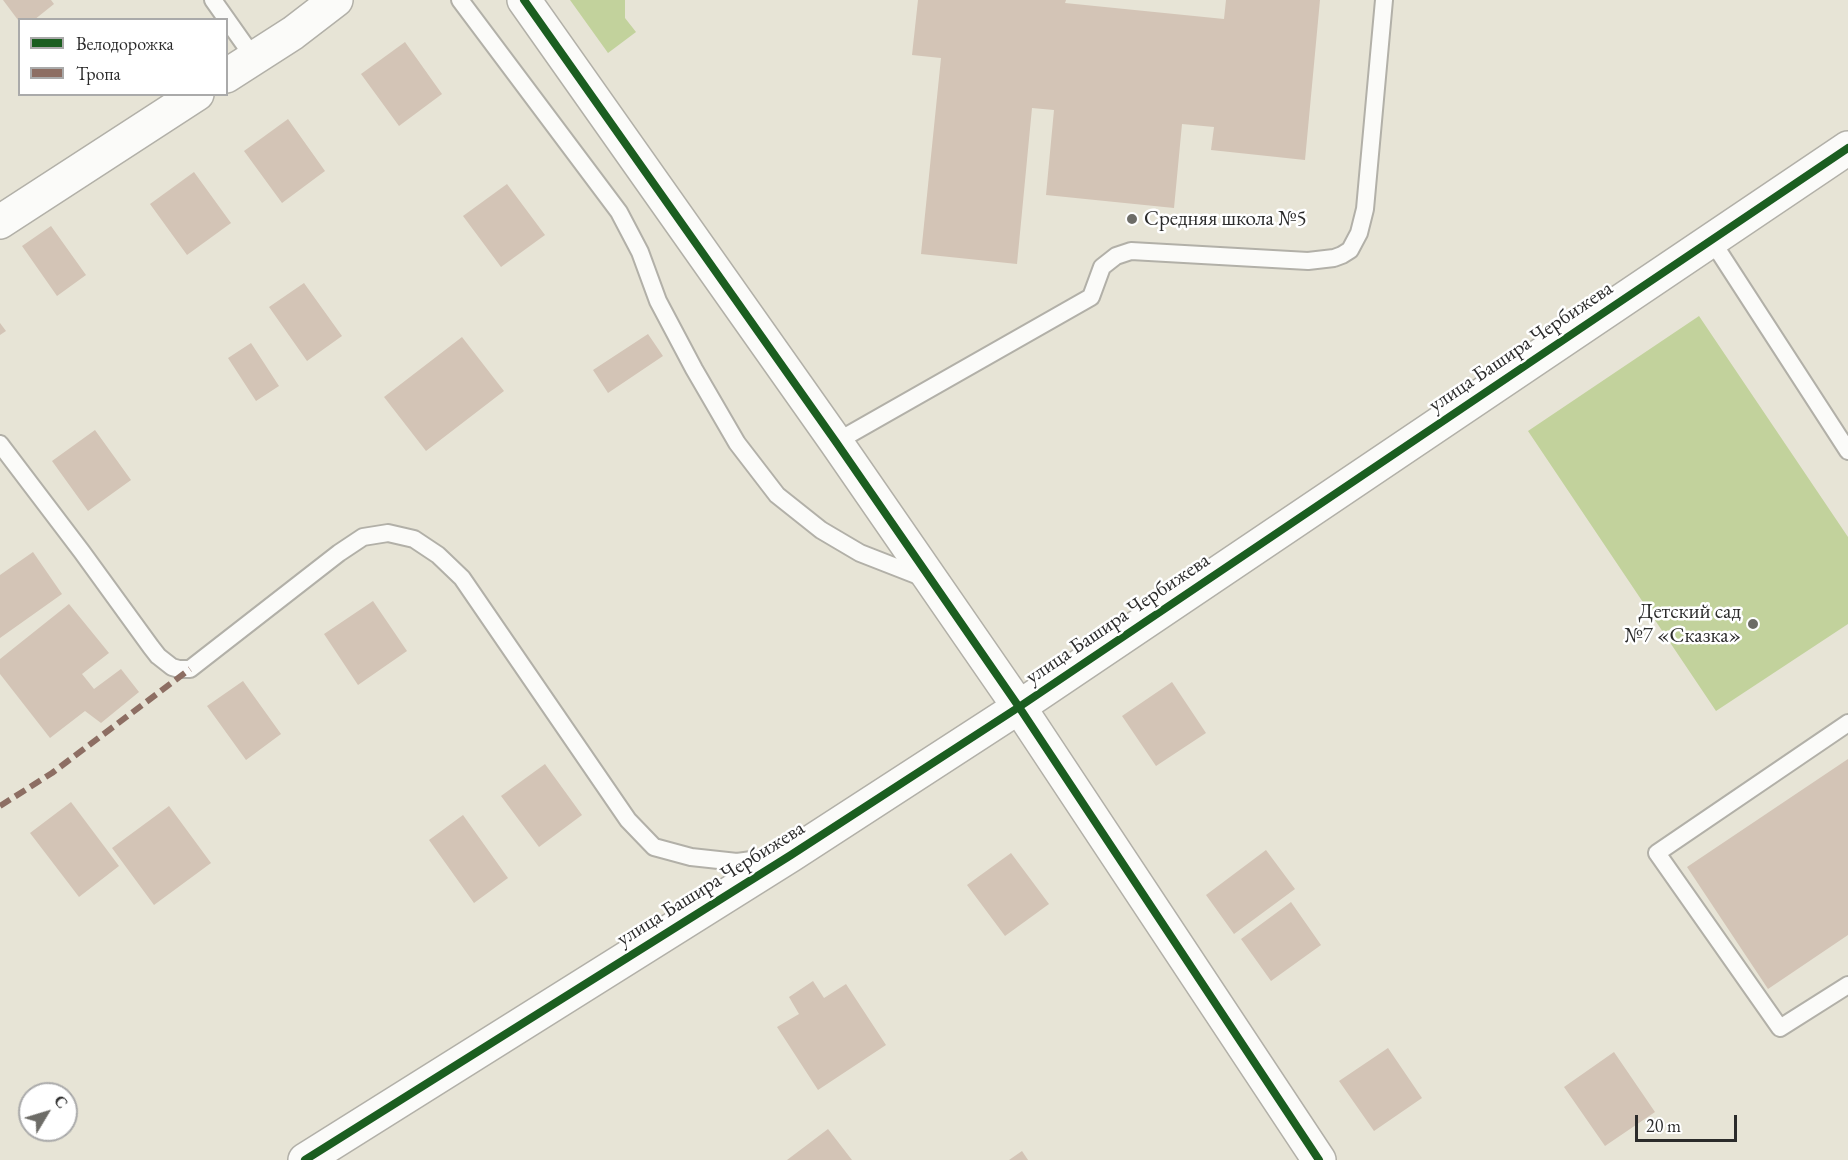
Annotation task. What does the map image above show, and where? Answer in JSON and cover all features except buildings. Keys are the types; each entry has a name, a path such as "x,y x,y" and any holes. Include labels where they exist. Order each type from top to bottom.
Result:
{"street":[{"path":"228,75 293,33 336,0"},
{"path":"524,0 836,442 1019,707 1319,1160"},
{"path":"0,222 194,96"},
{"name":"улица Башира Чербижева","path":"305,1160 334,1149 1019,707 1848,148"}],"lane":[{"path":"213,0 226,18"},
{"path":"460,0 619,212 640,252 658,301 694,369 737,443 777,495 821,530 860,553 932,581"},
{"path":"836,442 1091,297 1102,267 1116,256 1131,251 1308,261 1334,258 1350,250 1359,233 1365,209 1384,0"},
{"path":"228,21 254,58"},
{"path":"1712,241 1848,451"},
{"path":"0,444 158,656 172,667 190,669 339,553 363,537 388,533 414,539 438,555 462,578 628,820 654,847 691,857 737,862 791,855"},
{"path":"1848,723 1657,853 1780,1028 1848,985"}],"green space":[{"path":"570,0 625,0 625,18 636,32 608,53"},
{"path":"1699,316 1848,537 1848,624 1716,711 1528,431"}],"marked path":[{"path":"0,806 52,773 190,669"}],"cycle path":[{"path":"524,0 836,442 1019,707 1319,1160"},
{"path":"305,1160 791,855 1019,707 1848,148"}],"place":[{"name":"Средняя школа №5","path":"1132,219"},
{"name":"Детский сад №7 «Сказка»","path":"1753,624"}]}
